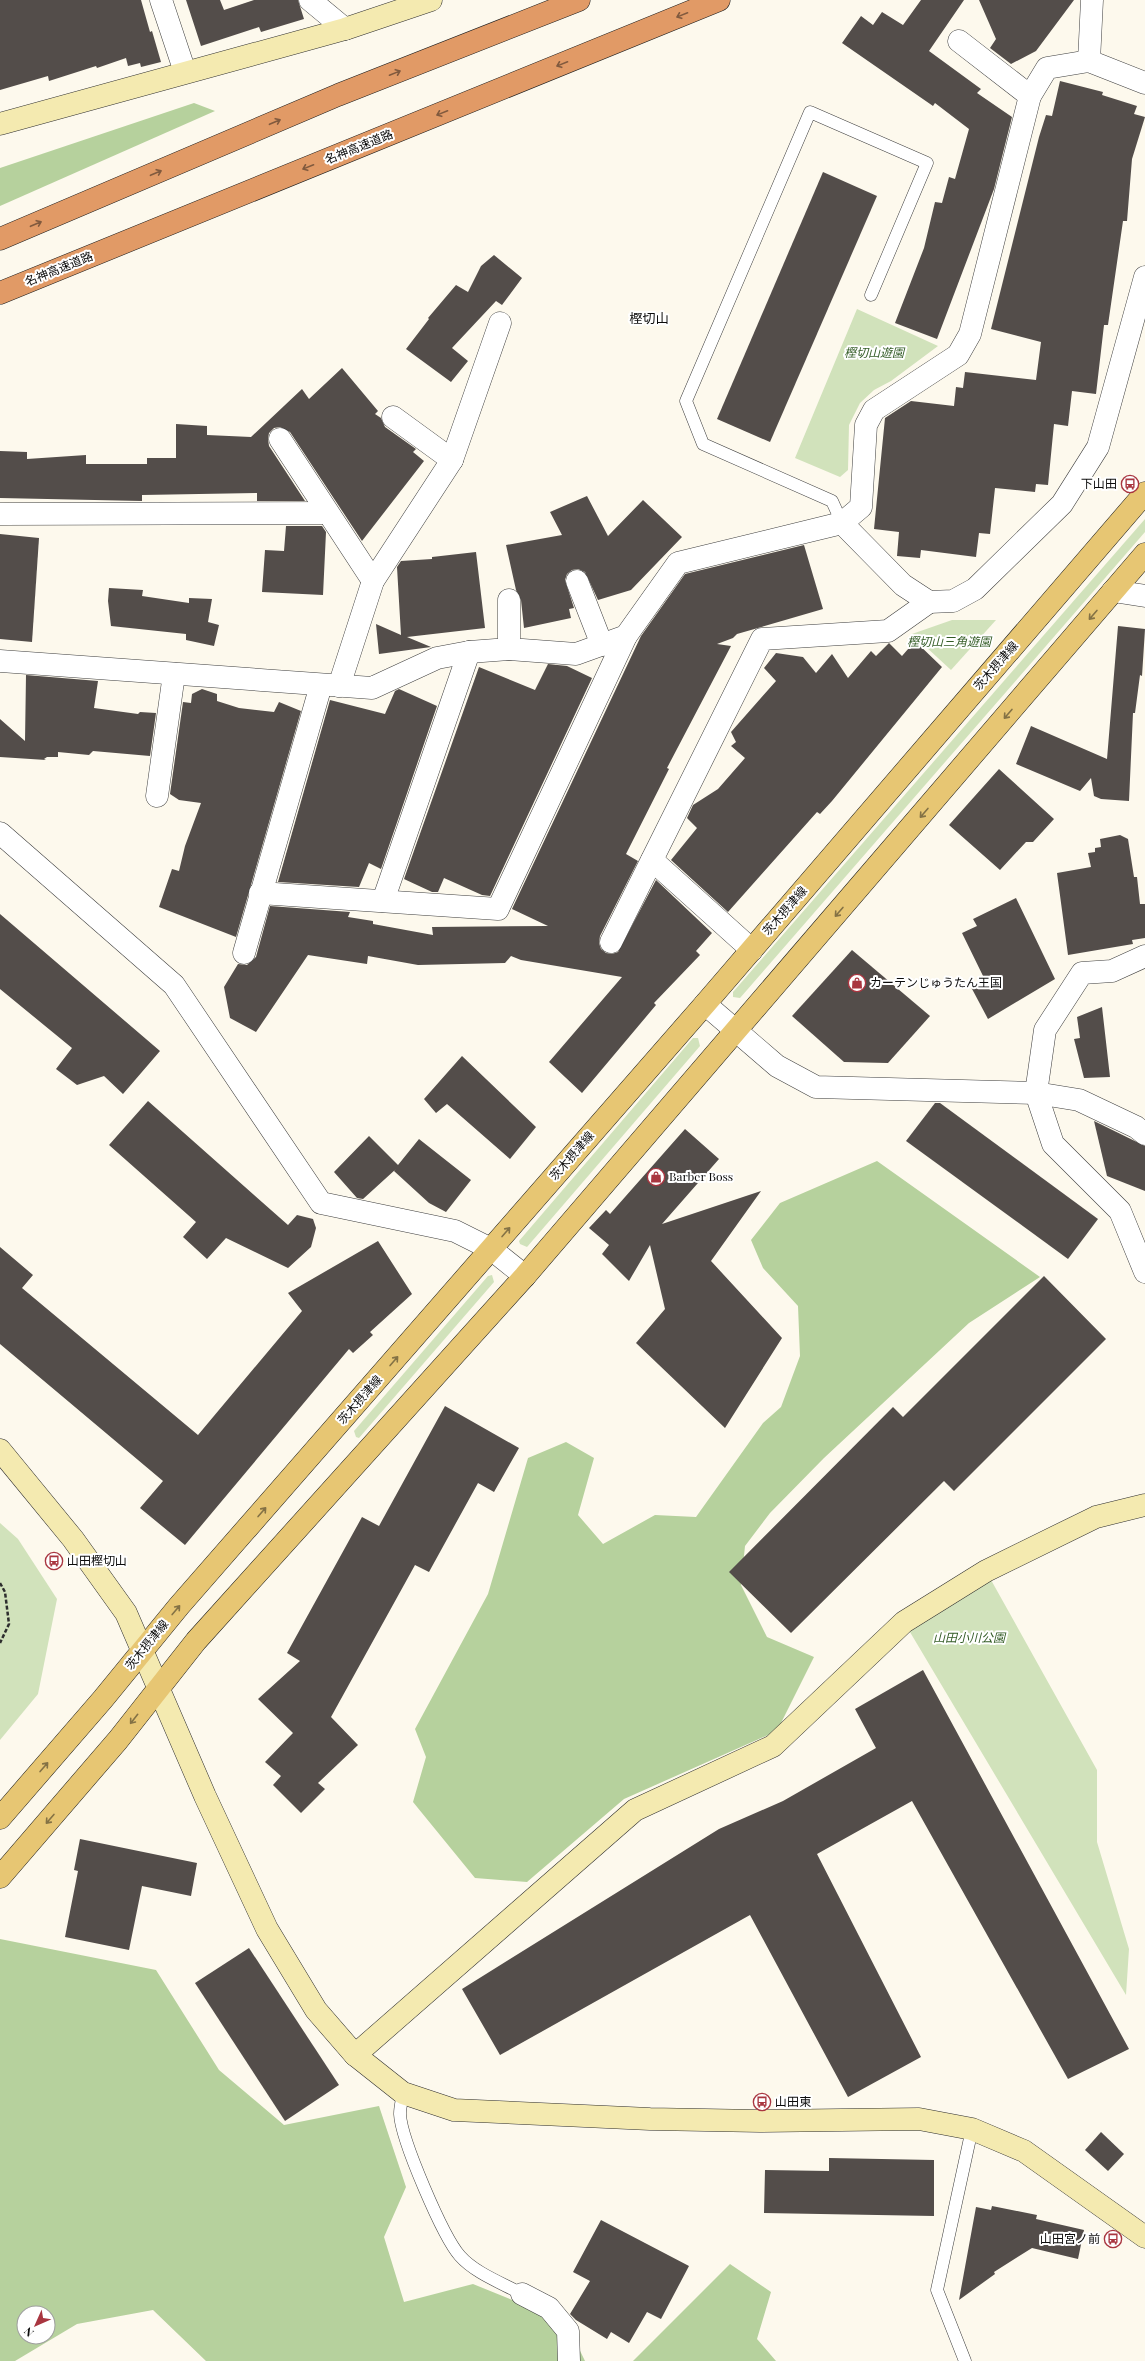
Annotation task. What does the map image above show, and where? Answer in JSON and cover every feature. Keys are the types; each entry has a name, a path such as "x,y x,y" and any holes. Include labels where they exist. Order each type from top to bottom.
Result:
{"highway":[{"path":"0,239 338,96 579,0"},
{"name":"名神高速道路","path":"0,294 719,0"}],"main road":[{"name":"茨木摂津線","path":"0,1818 1145,494"},
{"path":"0,1877 118,1740 196,1642 525,1276 1145,554"}],"street":[{"path":"161,0 185,72"},
{"path":"310,0 345,28"},
{"path":"0,124 345,28 431,0"},
{"path":"1089,61 1092,0"},
{"path":"959,41 1030,96"},
{"path":"260,893 498,909 626,636 678,563 842,523 861,507 866,425 874,410 958,356 970,334 1030,96 1047,68 1089,61 1145,83"},
{"path":"611,942 762,639 888,632 929,602 953,601 975,589 1062,504 1098,447 1145,277"},
{"path":"244,953 260,893 330,685 373,581 452,460 500,323"},
{"path":"393,417 452,460"},
{"path":"280,439 327,513 373,581"},
{"path":"0,514 327,513"},
{"path":"842,523 903,584 929,602"},
{"path":"577,581 602,645"},
{"path":"1113,591 1145,596"},
{"path":"509,600 509,649"},
{"path":"0,661 372,688 437,658 469,652 509,649 576,654 626,636"},
{"path":"383,901 469,652"},
{"path":"157,796 174,674"},
{"path":"0,833 174,985 321,1203 455,1231 491,1249 525,1276"},
{"path":"652,860 752,950"},
{"path":"1145,956 1112,971 1082,973 1045,1030 1036,1093 1053,1144 1120,1211 1145,1272"},
{"path":"705,1004 777,1066 816,1087 1036,1093 1079,1100 1136,1127 1145,1134"},
{"path":"0,1450 73,1539 126,1613 205,1796 267,1929 316,2010 355,2055 403,2093 454,2110 650,2119 760,2121 919,2119 972,2129 1024,2151 1145,2238"},
{"path":"355,2055 635,1810 773,1746 904,1622 986,1570 1089,1520 1145,1506"},
{"path":"522,2294 549,2308 568,2331 569,2361"}],"lane":[{"path":"842,523 832,501 703,444 686,401 810,112 927,163 871,295"},
{"path":"403,2093 400,2115 405,2136 443,2231 460,2256 486,2275 522,2294"},
{"path":"965,2361 937,2290 972,2129"}],"path":[{"path":"0,1583 5,1592 9,1624 0,1643"}],"green space":[{"path":"194,103 215,111 0,206 0,168"},
{"name":"樫切山遊園","path":"857,309 938,346 891,381 874,390 860,403 849,425 848,470 840,477 795,458"},
{"path":"1145,519 1145,532 740,998 733,997 733,992"},
{"name":"樫切山三角遊園","path":"952,620 996,620 951,670 912,634"},
{"path":"693,1038 698,1038 700,1046 527,1247 520,1244 519,1241"},
{"path":"877,1161 1040,1277 969,1323 824,1458 770,1513 745,1546 741,1585 767,1637 814,1657 777,1731 624,1799 527,1882 475,1878 413,1802 426,1757 415,1729 488,1594 528,1458 566,1442 594,1458 578,1515 603,1544 655,1515 696,1517 763,1423 781,1407 800,1356 798,1306 763,1268 751,1240 780,1203"},
{"path":"492,1275 494,1282 359,1438 356,1437 354,1431 488,1276"},
{"path":"0,1523 18,1539 57,1599 38,1694 0,1740"},
{"name":"山田小川公園","path":"986,1571 1097,1770 1097,1842 1129,1949 1126,1995 904,1622"},
{"path":"0,1939 156,1970 219,2070 284,2125 379,2106 406,2187 384,2237 404,2302 473,2284 566,2322 585,2361 206,2361 153,2310 77,2324 56,2337 56,2305 16,2305 16,2345 42,2345 15,2361 0,2361"},
{"path":"730,2264 771,2292 757,2339 776,2361 633,2361"}],"building":[{"path":"0,0 141,0 150,32 152,31 161,62 141,67 140,63 128,66 126,58 97,68 96,66 49,81 48,76 0,90"},
{"path":"186,0 220,0 224,10 254,0 298,0 304,19 261,32 259,27 201,46"},
{"path":"921,0 964,0 929,51 981,89 977,93 1012,117 994,189 937,339 895,323 924,248 935,202 942,203 949,177 955,179 969,129 935,103 933,106 842,43 861,16 873,25 882,12 903,25"},
{"path":"979,0 1074,0 1036,51 1011,64 990,48 996,39"},
{"path":"1060,81 1103,92 1102,95 1137,106 1134,114 1145,117 1132,159 1127,221 1123,221 1108,325 1104,325 1096,394 1072,391 1068,426 1054,424 1048,485 1036,484 1035,492 995,488 990,534 979,533 976,557 921,550 920,558 897,556 899,532 874,529 885,418 911,401 954,406 956,387 963,388 965,372 1036,380 1041,342 991,329 1039,137 1046,115 1052,116"},
{"path":"823,172 877,196 770,442 717,419"},
{"path":"494,255 522,278 502,305 496,301 452,348 468,361 451,382 406,349 429,319 428,318 456,285 468,292 481,266"},
{"path":"342,368 378,411 375,414 381,418 385,427 416,449 413,452 424,461 362,541 290,432 280,427 274,428 269,433 269,446 305,501 257,501 257,493 142,495 142,501 0,498 0,451 27,452 27,459 86,455 86,464 147,464 147,458 176,458 176,424 207,426 207,435 251,437 302,389 309,399"},
{"path":"587,496 608,536 643,500 682,537 631,590 598,600 585,572 578,569 572,570 567,574 565,580 574,608 569,609 571,618 524,628 521,600 516,590 506,545 562,535 550,512"},
{"path":"286,526 322,526 326,532 323,595 262,592 265,550 284,551"},
{"path":"0,534 39,538 32,642 0,639"},
{"path":"804,545 823,609 737,634 733,638 717,644 731,646 667,768 669,769 626,854 638,861 600,936 599,943 601,949 606,953 612,954 618,952 656,880 712,933 696,951 700,955 654,1003 656,1005 582,1093 549,1062 622,977 521,960 511,956 505,963 418,965 368,956 367,964 308,955 256,1032 230,1018 224,987 238,964 247,965 256,957 270,906 350,912 348,917 373,921 373,924 433,935 432,927 548,926 512,909 641,636 685,574"},
{"path":"476,552 485,628 407,637 431,647 379,654 376,624 401,635 397,567 401,561 432,559 432,557"},
{"path":"109,588 143,590 142,596 189,603 189,598 212,599 208,622 219,625 214,646 186,640 186,634 111,626 108,601"},
{"path":"1118,626 1145,629 1142,676 1140,675 1135,713 1133,713 1129,801 1101,799 1094,796 1091,778 1080,791 1016,764 1031,726 1107,759"},
{"path":"915,641 942,667 832,801 820,814 817,812 728,912 671,860 697,828 687,818 693,805 718,789 745,758 731,746 736,742 731,732 776,681 764,668 776,653 803,657 816,673 832,654 848,678 871,651 876,656 889,643 902,656"},
{"path":"548,664 567,666 592,678 490,896 482,895 444,878 438,892 432,892 404,879 479,667 535,690"},
{"path":"26,675 98,681 94,708 138,714 140,712 156,713 150,756 93,751 89,755 58,752 58,757 47,757 44,759 46,760 0,757 0,719 25,741"},
{"path":"202,689 217,694 217,701 239,708 274,712 279,702 301,711 236,937 159,907 172,869 179,871 185,846 201,803 179,800 170,794 183,702 191,703 192,694"},
{"path":"399,689 437,706 381,869 369,863 359,887 278,882 330,700 385,714 395,691"},
{"path":"999,769 1054,819 1033,842 1026,842 1000,870 949,825"},
{"path":"1120,835 1128,839 1134,877 1137,877 1140,904 1145,904 1145,938 1132,940 1133,944 1068,955 1057,873 1091,867 1088,853 1095,852 1095,848 1101,847 1100,839"},
{"path":"1016,898 1055,979 988,1019 971,987 985,980 962,933 977,926 973,919"},
{"path":"0,914 160,1051 123,1094 104,1076 77,1085 56,1069 72,1048 0,989"},
{"name":"カーテンじゅうたん王国","path":"852,950 930,1016 888,1063 844,1062 792,1016"},
{"path":"1102,1007 1110,1077 1084,1078 1074,1039 1080,1038 1077,1017"},
{"path":"462,1056 536,1127 510,1159 447,1104 436,1113 424,1099"},
{"path":"148,1101 288,1225 297,1215 313,1219 316,1228 311,1247 288,1268 226,1238 207,1259 183,1237 196,1222 109,1145"},
{"path":"935,1103 940,1103 1098,1219 1068,1259 906,1141"},
{"path":"1094,1121 1145,1146 1145,1191 1107,1176"},
{"path":"685,1129 719,1159 662,1224 761,1191 711,1261 782,1338 725,1428 636,1343 665,1309 650,1245 629,1281 602,1254 609,1245 589,1228 606,1210 610,1214"},
{"path":"369,1136 398,1165 419,1139 471,1180 446,1212 429,1203 394,1171 396,1169 363,1199 357,1198 334,1172"},
{"path":"378,1241 412,1294 370,1332 373,1335 353,1353 349,1349 185,1545 140,1508 163,1481 0,1344 0,1247 33,1275 22,1288 198,1435 302,1311 288,1293"},
{"path":"1044,1276 1106,1339 954,1491 944,1481 791,1633 729,1572 893,1407 903,1417"},
{"path":"445,1406 519,1448 494,1492 478,1483 429,1572 415,1565 331,1717 358,1745 318,1783 325,1789 301,1813 273,1785 281,1776 265,1762 293,1733 258,1699 300,1661 287,1653 362,1517 379,1526"},
{"path":"923,1670 1129,2049 1068,2079 912,1801 817,1854 921,2057 848,2097 750,1915 500,2055 462,1989 719,1829 783,1801 876,1748 855,1709"},
{"path":"80,1839 197,1863 191,1896 142,1886 129,1950 65,1937 78,1871 74,1870"},
{"path":"249,1948 339,2085 285,2121 195,1983"},
{"path":"1101,2132 1124,2154 1108,2171 1085,2150"},
{"path":"829,2158 934,2160 934,2216 764,2213 765,2170 829,2171"},
{"path":"992,2206 1037,2215 1036,2219 1084,2230 1078,2259 1032,2248 994,2272 995,2274 959,2300 976,2207 991,2210"},
{"path":"601,2220 689,2266 661,2319 647,2312 629,2343 611,2332 607,2339 576,2320 570,2314 590,2281 573,2272"}],"place":[{"name":"下山田","path":"1130,484"},
{"name":"カーテンじゅうたん王国","path":"857,983"},
{"name":"Barber Boss","path":"656,1177"},
{"name":"山田樫切山","path":"54,1561"},
{"name":"山田東","path":"762,2102"},
{"name":"山田宮ノ前","path":"1113,2239"}],"district":[{"name":"樫切山","path":"649,318"}]}
